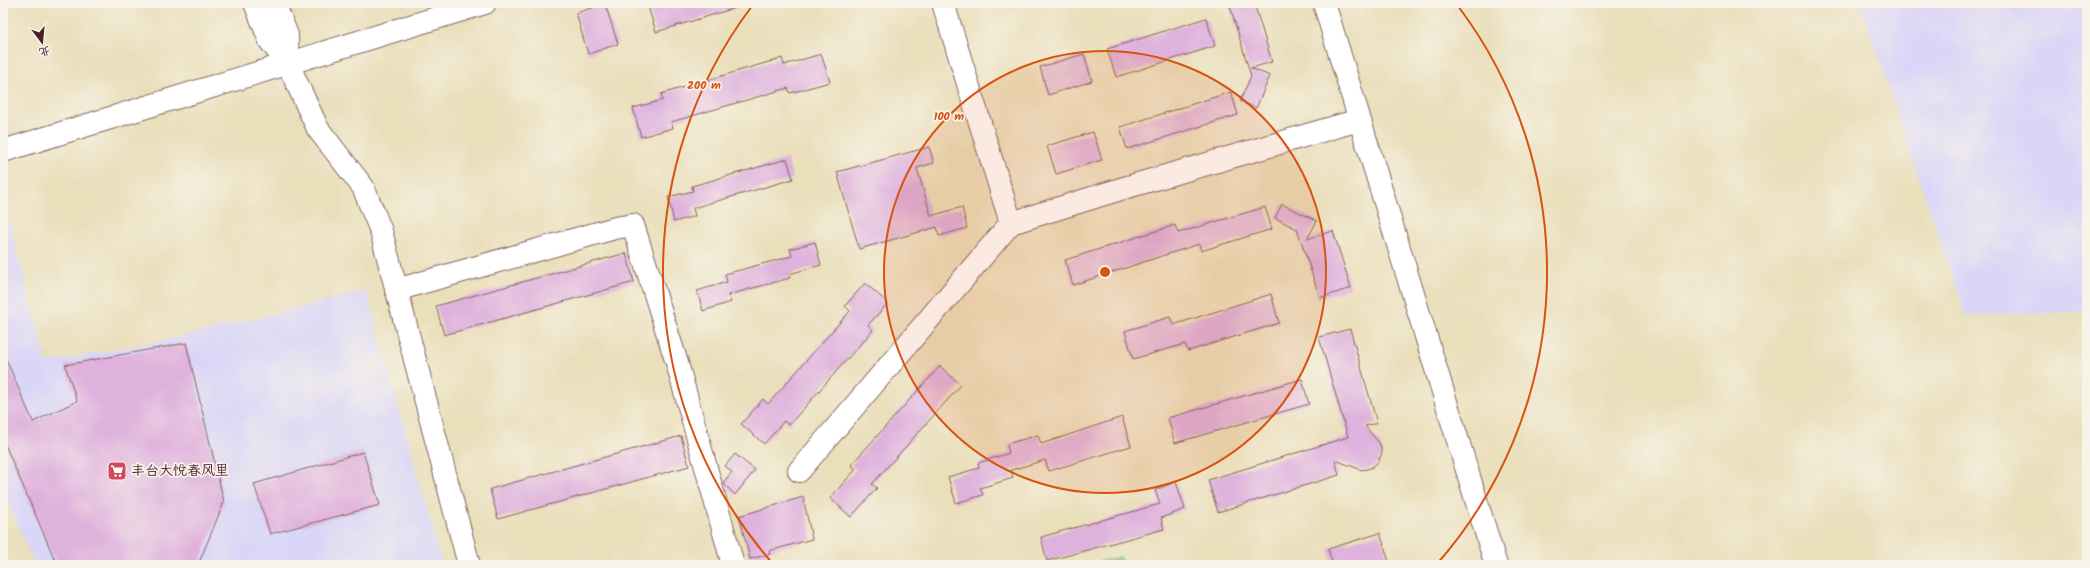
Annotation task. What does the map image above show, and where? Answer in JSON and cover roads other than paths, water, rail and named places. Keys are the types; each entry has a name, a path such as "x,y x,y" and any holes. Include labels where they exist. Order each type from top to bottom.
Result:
{"street":[{"path":"255,3 270,41 288,64 318,129 364,187 381,231 469,565"},
{"path":"274,3 287,35 288,64"},
{"path":"3,151 485,3"},
{"path":"943,3 1011,222"},
{"path":"1324,3 1496,565"},
{"path":"800,471 1011,222 1360,120"},
{"path":"396,290 615,228 633,225 677,363 733,565"}],"place":[{"name":"丰台大悦春风里","path":"117,471"}]}
